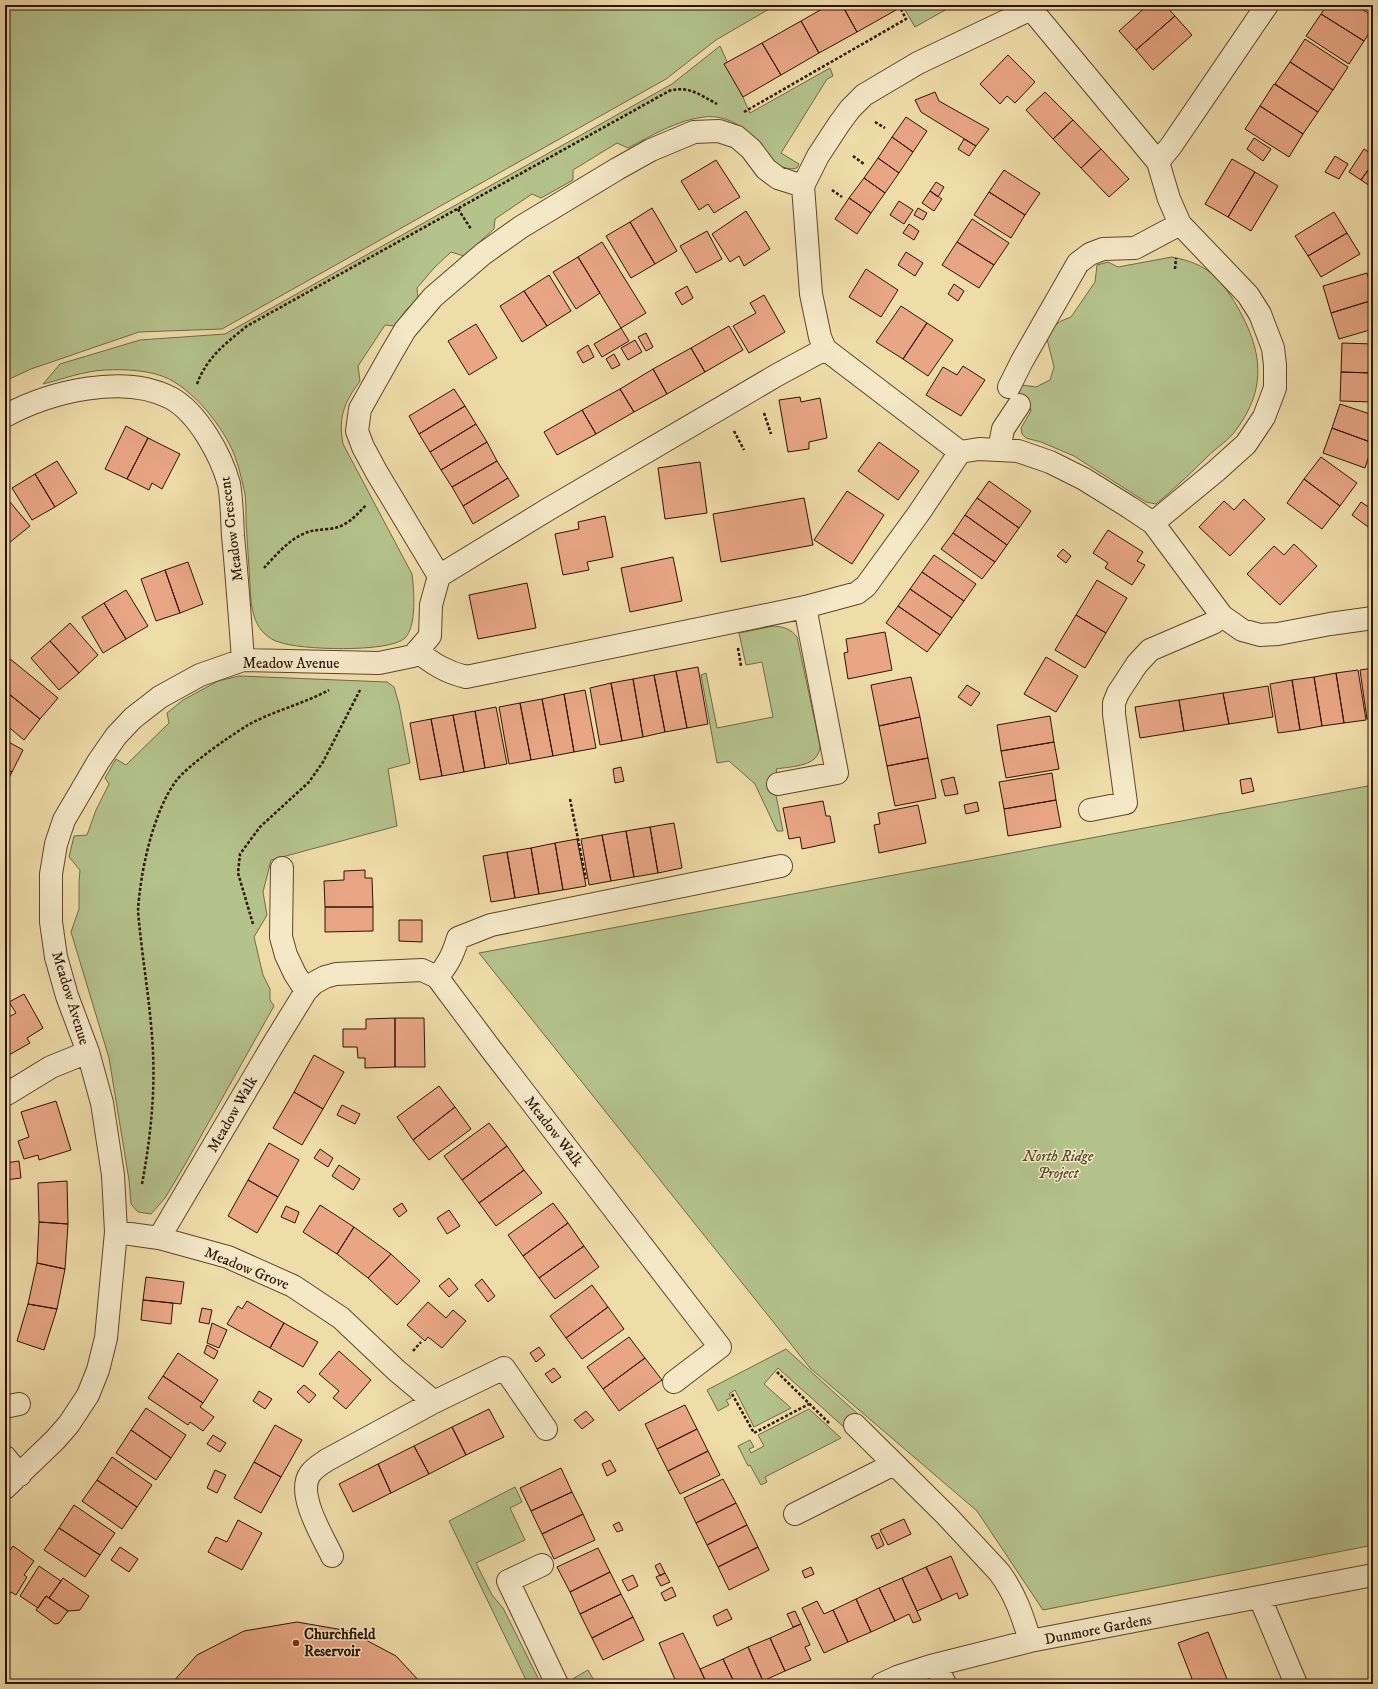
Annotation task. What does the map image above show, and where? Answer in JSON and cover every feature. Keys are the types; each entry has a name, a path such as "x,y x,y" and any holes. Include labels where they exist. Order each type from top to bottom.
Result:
{"street":[{"path":"1158,162 1171,146 1267,5"},
{"path":"1152,523 1216,471 1246,444 1264,417 1275,388 1273,348 1260,314 1246,292 1180,224 1169,199 1158,162 1034,7 918,63 864,95 839,124 818,156 803,186 811,294 820,337 825,349 960,452 979,449 1018,451 1050,462 1084,479 1152,523 1222,616 1242,630 1260,635 1282,633 1373,618"},
{"path":"439,576 377,473 363,447 357,431 360,409 390,354 405,330 433,297 483,254 521,227 651,150 694,132 719,131 737,137 751,149 766,169 778,178 803,186"},
{"path":"999,450 1003,429 1014,396 1022,361 1078,263 1090,254 1103,248 1135,248 1180,224"},
{"path":"825,349 772,378 547,510 439,576 431,605 430,636 415,653 448,672 466,677 806,607 857,593 866,586 919,513 960,452"},
{"name":"Meadow Crescent","path":"5,416 38,401 61,394 111,386 134,387 154,391 172,398 193,417 208,439 225,472 229,486 243,660"},
{"path":"778,784 837,773 806,607"},
{"path":"1090,810 1126,803 1114,722 1114,703 1118,693 1137,664 1150,650 1213,623 1222,616"},
{"name":"Meadow Avenue","path":"13,1482 42,1454 69,1424 88,1395 98,1370 106,1338 116,1232 113,1175 102,1103 88,1052 67,996 56,957 52,922 52,874 56,844 64,820 98,762 116,736 132,718 160,697 200,675 243,660 378,663 415,653"},
{"path":"437,977 447,967 454,953 458,938 491,925 781,866"},
{"path":"282,868 281,937 286,955 295,974 306,991"},
{"name":"Meadow Walk","path":"159,1238 266,1055 306,991 325,977 336,974 422,970 437,977 720,1346 674,1382"},
{"path":"5,1094 51,1067 88,1052"},
{"name":"Meadow Grove","path":"116,1232 159,1238 228,1257 293,1286 341,1318 396,1370 434,1402"},
{"path":"332,1556 306,1498 309,1475 317,1466 327,1460 434,1402 504,1368 546,1429"},
{"path":"855,1425 965,1534 1006,1581 1015,1598 1030,1642"},
{"path":"5,1457 13,1482"},
{"path":"795,1514 894,1464"},
{"path":"542,1564 508,1581 557,1684"},
{"name":"Dunmore Gardens","path":"882,1684 897,1677 941,1674 1030,1642 1373,1575"},
{"path":"1260,1598 1296,1684"}],"path":[{"path":"875,122 885,128"},
{"path":"853,156 864,164"},
{"path":"832,190 842,197"},
{"path":"763,409 771,434"},
{"path":"732,429 744,450"},
{"path":"238,588 258,573 300,535 313,530 341,527 355,518 368,503"},
{"path":"255,930 238,873 240,854 260,827 309,782 323,762 341,729 355,697 378,663"},
{"path":"141,1189 149,1146 153,1094 153,1062 150,1013 138,911 139,891 149,844 161,807 177,779 206,755 248,725 332,688"},
{"path":"570,799 591,904"},
{"path":"410,1354 421,1342"},
{"path":"777,1372 830,1424"},
{"path":"732,1394 754,1433 809,1404"}],"green space":[{"path":"5,5 776,5 716,40 666,79 222,329 139,332 31,369 5,381"},
{"path":"902,5 954,5 915,27"},
{"path":"720,46 750,113 830,68 833,76 827,79 781,153 799,164 797,168 788,169 778,164 771,158 754,137 742,127 720,118 704,117 684,121 664,129 628,148 617,143 573,170 573,180 541,198 532,194 495,219 494,229 464,256 451,252 434,268 417,288 418,299 407,309 394,326 385,325 358,366 360,381 346,403 342,418 341,426 343,444 412,574 414,608 413,617 409,632 405,638 396,643 382,646 344,649 305,647 275,641 266,635 260,628 251,603 245,494 234,454 216,422 199,402 179,385 162,376 138,371 121,370 89,372 43,384 60,364 140,340 225,334 672,84"},
{"path":"1172,257 1194,263 1218,279 1237,306 1245,322 1252,338 1258,368 1257,383 1253,399 1246,414 1233,434 1156,504 1146,502 1074,456 1041,442 1026,438 1022,434 1021,428 1031,411 1030,407 1017,399 1021,385 1036,387 1050,380 1054,367 1047,339 1050,329 1061,321 1071,317 1095,282 1097,265 1108,262 1118,267"},
{"path":"774,626 787,629 797,637 820,746 819,753 810,762 797,766 776,769 780,783 774,785 783,831 777,831 755,784 729,761 717,763 701,675 706,673 717,728 773,717 762,662 746,665 739,633"},
{"path":"239,676 387,682 394,687 399,704 410,763 388,769 397,826 271,860 263,892 267,915 254,937 263,975 270,989 270,1000 274,1006 165,1198 151,1214 138,1212 131,1204 129,1180 109,1058 71,932 79,909 80,870 69,857 74,836 87,835 96,810 109,784 105,778 116,759 126,765 169,723 167,713 183,700 218,681"},
{"name":"North Ridge Project","path":"1373,785 1373,1545 1043,1610 977,1511 810,1368 479,953"},
{"path":"786,1349 859,1415 846,1429 778,1368 764,1384 791,1408 754,1427 735,1390 729,1394 731,1398 726,1400 729,1405 718,1411 707,1390"},
{"path":"809,1409 841,1438 765,1477 767,1482 761,1485 750,1465 748,1466 738,1446 750,1440 754,1447 749,1449 751,1453 764,1446 758,1435"},
{"path":"515,1487 522,1502 510,1508 525,1540 476,1563 492,1595 503,1608 541,1684 528,1684 449,1521"},
{"path":"588,1670 596,1684 573,1684 574,1678"}],"building":[{"path":"829,5 842,5 857,32 819,53 801,21"},
{"path":"842,5 894,5 896,10 857,32"},
{"path":"1148,5 1165,5 1175,16 1136,50 1119,31"},
{"path":"1327,5 1355,5 1373,16 1373,27 1364,41 1321,14"},
{"path":"1321,14 1364,41 1349,64 1306,36"},
{"path":"1175,16 1192,35 1153,70 1136,50"},
{"path":"801,21 819,53 781,75 762,43"},
{"path":"1305,39 1348,67 1333,90 1290,62"},
{"path":"762,43 781,75 743,97 724,64"},
{"path":"1008,55 1035,82 1015,103 1007,96 1000,104 980,84"},
{"path":"1290,62 1333,90 1318,112 1275,84"},
{"path":"1274,84 1318,112 1303,134 1260,106"},
{"path":"935,92 939,101 989,129 976,146 921,112 915,100"},
{"path":"1045,92 1073,120 1053,139 1026,110"},
{"path":"1260,106 1303,134 1289,157 1245,129"},
{"path":"906,117 927,131 913,152 892,137"},
{"path":"1073,120 1101,149 1081,168 1053,139"},
{"path":"892,137 913,152 899,173 878,158"},
{"path":"1254,138 1271,149 1263,161 1247,149"},
{"path":"964,139 976,146 969,156 958,149"},
{"path":"1101,149 1129,179 1109,197 1081,168"},
{"path":"1364,149 1373,155 1373,163 1361,180 1349,172"},
{"path":"1335,156 1348,164 1339,179 1325,172"},
{"path":"878,158 899,173 885,193 864,178"},
{"path":"1232,159 1255,172 1228,217 1205,204"},
{"path":"716,160 740,197 714,213 708,204 699,210 681,181"},
{"path":"1371,166 1373,167 1373,182 1370,186 1361,180"},
{"path":"1004,170 1040,193 1025,215 989,192"},
{"path":"1255,172 1278,186 1251,231 1228,217"},
{"path":"864,178 885,193 871,213 849,198"},
{"path":"936,182 944,187 938,197 930,191"},
{"path":"930,191 942,199 934,211 922,203"},
{"path":"989,192 1025,215 1011,238 974,215"},
{"path":"849,198 871,213 857,234 835,219"},
{"path":"899,201 913,210 904,224 890,215"},
{"path":"652,208 677,251 655,264 630,222"},
{"path":"918,208 927,213 923,220 914,215"},
{"path":"746,211 770,249 744,266 739,256 730,262 712,234"},
{"path":"1334,212 1347,233 1308,256 1295,236"},
{"path":"972,219 1009,243 994,265 957,242"},
{"path":"630,222 655,264 631,278 606,236"},
{"path":"909,224 919,231 914,240 903,233"},
{"path":"707,231 722,259 696,273 680,246"},
{"path":"1347,233 1360,254 1321,277 1308,256"},
{"path":"602,242 646,313 621,328 578,257"},
{"path":"957,242 994,265 979,288 942,265"},
{"path":"906,252 923,263 915,276 898,265"},
{"path":"578,257 600,293 576,309 553,272"},
{"path":"866,269 898,290 881,317 849,297"},
{"path":"1367,273 1373,294 1373,300 1331,313 1323,286"},
{"path":"549,275 571,311 547,326 524,291"},
{"path":"954,284 964,291 958,301 948,294"},
{"path":"687,286 693,298 682,305 675,293"},
{"path":"524,291 547,326 522,342 500,306"},
{"path":"764,295 785,332 749,353 733,326 756,313 750,303"},
{"path":"1373,300 1373,329 1339,339 1331,313"},
{"path":"901,306 927,323 903,359 876,342"},
{"path":"927,323 953,340 928,376 903,359"},
{"path":"476,324 497,358 469,375 448,341"},
{"path":"729,326 743,350 705,372 691,348"},
{"path":"621,328 629,341 602,357 594,344"},
{"path":"646,333 653,347 646,351 638,337"},
{"path":"635,340 642,352 628,360 621,348"},
{"path":"1342,343 1373,344 1373,373 1341,372"},
{"path":"588,345 594,357 583,363 577,352"},
{"path":"691,348 705,372 667,394 653,369"},
{"path":"614,354 620,365 612,369 606,359"},
{"path":"963,366 985,380 961,416 926,395 943,367 957,375"},
{"path":"653,369 667,394 634,412 620,389"},
{"path":"1341,372 1373,373 1373,402 1340,401"},
{"path":"454,389 465,406 419,434 409,416"},
{"path":"620,389 634,412 596,434 582,410"},
{"path":"800,397 801,402 820,398 827,438 809,442 809,449 788,452 779,400"},
{"path":"1340,404 1373,415 1373,443 1332,428"},
{"path":"465,406 476,424 430,452 419,434"},
{"path":"582,410 596,434 557,455 544,432"},
{"path":"476,424 487,442 441,470 430,452"},
{"path":"126,426 148,438 127,479 105,469"},
{"path":"1332,428 1373,443 1365,468 1323,453"},
{"path":"148,438 180,454 162,489 152,483 149,490 127,479"},
{"path":"487,442 497,461 452,487 441,470"},
{"path":"879,442 919,471 898,500 858,471"},
{"path":"1321,457 1357,483 1340,506 1304,479"},
{"path":"57,461 77,493 55,507 35,474"},
{"path":"497,461 508,478 463,506 452,487"},
{"path":"700,462 707,513 665,519 658,468"},
{"path":"35,474 55,507 32,520 12,488"},
{"path":"508,478 519,496 473,524 463,506"},
{"path":"1304,479 1340,506 1322,529 1287,503"},
{"path":"989,481 1031,511 1019,528 977,498"},
{"path":"847,491 884,515 852,564 814,540"},
{"path":"5,496 30,526 9,543 5,538"},
{"path":"804,498 813,545 721,562 713,514"},
{"path":"977,498 1019,528 1007,545 965,515"},
{"path":"1244,499 1265,519 1230,556 1199,527 1224,501 1234,510"},
{"path":"1361,502 1373,510 1373,526 1371,529 1352,515"},
{"path":"965,515 1007,545 995,562 953,533"},
{"path":"605,516 613,557 587,562 589,570 563,575 555,534 579,529 578,522"},
{"path":"1108,530 1143,552 1137,561 1145,565 1132,585 1105,568 1108,563 1093,553"},
{"path":"953,533 995,562 982,579 941,549"},
{"path":"1294,544 1317,566 1280,605 1247,574 1274,546 1284,555"},
{"path":"1063,549 1071,556 1066,563 1057,556"},
{"path":"934,555 976,584 964,601 922,572"},
{"path":"673,557 682,601 630,612 621,568"},
{"path":"188,562 203,604 180,613 165,570"},
{"path":"165,570 180,613 156,621 141,579"},
{"path":"922,572 964,601 952,618 910,589"},
{"path":"1097,580 1127,598 1106,633 1076,615"},
{"path":"527,583 536,628 478,639 469,595"},
{"path":"910,589 952,618 940,635 898,606"},
{"path":"126,590 148,626 126,639 104,603"},
{"path":"104,603 126,639 103,653 82,617"},
{"path":"898,606 940,635 927,652 886,623"},
{"path":"1076,615 1106,633 1085,668 1055,650"},
{"path":"70,623 98,655 79,673 50,641"},
{"path":"885,632 892,670 848,679 844,653 848,652 846,639"},
{"path":"50,641 79,673 59,690 31,658"},
{"path":"1046,657 1078,676 1056,712 1024,694"},
{"path":"9,658 58,698 40,719 5,691 5,664"},
{"path":"698,667 708,724 687,728 676,671"},
{"path":"1373,668 1373,718 1367,719 1360,670"},
{"path":"1358,670 1366,720 1344,723 1336,673"},
{"path":"676,671 687,728 665,732 654,675"},
{"path":"1336,673 1344,723 1322,726 1314,677"},
{"path":"654,675 665,732 643,737 633,679"},
{"path":"911,677 920,717 879,726 871,685"},
{"path":"1314,677 1322,726 1300,730 1292,680"},
{"path":"633,679 643,737 622,741 611,683"},
{"path":"1292,680 1300,730 1278,733 1270,684"},
{"path":"611,683 622,741 600,745 590,688"},
{"path":"967,685 980,693 971,706 958,697"},
{"path":"1268,686 1273,717 1229,724 1223,693"},
{"path":"585,690 596,748 574,752 564,694"},
{"path":"8,693 40,719 24,740 5,724 5,698"},
{"path":"1223,693 1229,724 1184,731 1179,700"},
{"path":"564,694 574,752 553,756 542,699"},
{"path":"542,699 553,756 531,760 520,703"},
{"path":"1179,700 1184,731 1140,738 1135,707"},
{"path":"520,703 531,760 509,764 499,707"},
{"path":"496,707 507,764 485,768 475,711"},
{"path":"475,711 485,768 464,772 453,715"},
{"path":"453,715 464,772 442,776 431,719"},
{"path":"1050,716 1054,742 1001,751 997,725"},
{"path":"920,717 928,758 887,766 879,726"},
{"path":"431,719 442,776 420,780 410,723"},
{"path":"5,740 23,750 12,772 5,769"},
{"path":"1054,742 1059,769 1006,778 1001,751"},
{"path":"928,758 936,798 895,806 887,766"},
{"path":"621,767 624,781 615,783 613,769"},
{"path":"5,769 12,772 5,786"},
{"path":"1052,773 1056,800 1004,809 999,782"},
{"path":"954,777 958,794 945,796 941,780"},
{"path":"1251,778 1254,791 1242,794 1240,780"},
{"path":"1056,800 1061,827 1008,836 1004,809"},
{"path":"823,801 826,816 830,816 835,842 802,849 800,837 789,839 783,808"},
{"path":"977,802 979,811 966,814 964,805"},
{"path":"918,805 926,843 879,853 874,825 880,824 878,813"},
{"path":"674,823 682,868 658,873 650,827"},
{"path":"650,827 658,873 634,877 626,831"},
{"path":"626,831 634,877 611,881 602,835"},
{"path":"602,835 611,881 589,885 581,839"},
{"path":"577,839 586,886 563,890 555,843"},
{"path":"555,843 563,890 539,894 531,848"},
{"path":"531,848 539,894 515,898 507,852"},
{"path":"507,852 515,898 491,902 483,856"},
{"path":"365,870 365,878 372,878 373,907 325,907 324,881 344,880 344,871"},
{"path":"325,907 373,907 373,931 325,932"},
{"path":"399,920 422,920 422,942 399,941"},
{"path":"24,994 43,1028 27,1038 30,1043 9,1055 5,1047 5,1019 16,1013 9,1002"},
{"path":"395,1018 395,1067 365,1068 365,1058 358,1058 357,1047 343,1047 343,1029 366,1029 366,1019"},
{"path":"395,1018 424,1018 425,1067 395,1067"},
{"path":"314,1055 344,1072 323,1109 294,1092"},
{"path":"439,1086 455,1107 413,1140 397,1117"},
{"path":"294,1092 323,1109 302,1145 273,1128"},
{"path":"56,1101 71,1150 39,1160 38,1155 24,1159 18,1141 29,1137 21,1112"},
{"path":"342,1105 360,1114 355,1124 337,1115"},
{"path":"455,1107 471,1129 429,1160 413,1140"},
{"path":"489,1123 507,1146 462,1180 444,1156"},
{"path":"269,1143 299,1160 278,1197 248,1180"},
{"path":"507,1146 524,1170 479,1203 462,1180"},
{"path":"320,1149 333,1158 328,1167 314,1158"},
{"path":"19,1161 21,1178 5,1180 5,1163"},
{"path":"339,1165 360,1179 353,1190 332,1176"},
{"path":"524,1170 542,1193 496,1226 479,1203"},
{"path":"248,1180 278,1197 257,1233 228,1216"},
{"path":"67,1181 68,1224 39,1222 38,1183"},
{"path":"402,1203 407,1211 399,1217 393,1209"},
{"path":"553,1203 568,1223 523,1256 508,1235"},
{"path":"320,1205 354,1227 337,1254 303,1232"},
{"path":"286,1206 299,1212 295,1223 281,1217"},
{"path":"449,1210 460,1226 447,1234 437,1218"},
{"path":"39,1222 68,1224 65,1269 37,1263"},
{"path":"568,1223 584,1246 539,1278 523,1256"},
{"path":"354,1227 391,1254 368,1278 337,1254"},
{"path":"584,1246 599,1267 555,1299 539,1278"},
{"path":"391,1254 420,1281 397,1305 368,1278"},
{"path":"37,1263 65,1269 57,1309 28,1304"},
{"path":"146,1277 184,1282 181,1304 143,1300"},
{"path":"449,1278 458,1289 449,1297 439,1286"},
{"path":"482,1279 495,1296 488,1302 475,1285"},
{"path":"592,1285 608,1307 566,1338 550,1316"},
{"path":"143,1300 173,1303 171,1324 141,1320"},
{"path":"247,1301 284,1323 270,1348 227,1324 238,1306 242,1309"},
{"path":"428,1302 446,1318 453,1310 466,1321 442,1348 428,1337 425,1341 407,1325"},
{"path":"28,1304 57,1309 44,1350 17,1341"},
{"path":"608,1307 624,1329 582,1359 566,1338"},
{"path":"202,1308 212,1310 209,1324 199,1322"},
{"path":"212,1323 227,1330 219,1348 207,1343"},
{"path":"284,1323 318,1342 303,1367 270,1348"},
{"path":"629,1337 645,1358 603,1389 587,1367"},
{"path":"207,1345 218,1351 214,1359 204,1353"},
{"path":"539,1347 545,1355 536,1362 530,1353"},
{"path":"339,1351 371,1380 346,1409 333,1398 339,1391 319,1374"},
{"path":"178,1353 218,1380 203,1403 163,1376"},
{"path":"645,1358 662,1380 619,1411 603,1389"},
{"path":"554,1368 561,1377 552,1383 545,1374"},
{"path":"163,1376 203,1403 200,1407 214,1417 203,1431 190,1422 188,1425 148,1398"},
{"path":"304,1385 316,1395 309,1403 297,1392"},
{"path":"259,1391 272,1399 265,1409 253,1401"},
{"path":"685,1405 697,1429 657,1449 645,1424"},
{"path":"146,1408 186,1435 171,1458 131,1430"},
{"path":"489,1409 504,1437 466,1455 452,1427"},
{"path":"586,1411 594,1420 582,1429 574,1420"},
{"path":"275,1425 302,1440 281,1477 254,1462"},
{"path":"452,1427 466,1455 429,1474 414,1446"},
{"path":"697,1429 708,1451 668,1471 657,1449"},
{"path":"131,1430 171,1458 156,1480 116,1453"},
{"path":"213,1435 226,1443 220,1452 207,1444"},
{"path":"414,1446 429,1474 391,1493 378,1464"},
{"path":"708,1451 720,1475 680,1494 668,1471"},
{"path":"112,1457 152,1485 137,1507 97,1480"},
{"path":"610,1460 616,1471 607,1476 602,1464"},
{"path":"254,1462 281,1477 261,1513 234,1498"},
{"path":"378,1464 391,1493 353,1512 339,1484"},
{"path":"561,1468 572,1492 531,1511 520,1488"},
{"path":"215,1470 226,1475 217,1493 207,1488"},
{"path":"723,1479 736,1503 696,1523 684,1498"},
{"path":"97,1480 137,1507 122,1529 82,1501"},
{"path":"572,1492 583,1514 542,1534 531,1511"},
{"path":"736,1503 747,1525 707,1545 696,1523"},
{"path":"74,1505 115,1533 100,1555 59,1528"},
{"path":"583,1514 595,1540 554,1559 542,1534"},
{"path":"904,1519 911,1534 888,1545 880,1530"},
{"path":"238,1520 262,1533 242,1570 208,1552 216,1537 227,1542"},
{"path":"619,1522 623,1530 617,1532 613,1525"},
{"path":"747,1525 758,1547 718,1567 707,1545"},
{"path":"59,1528 100,1555 85,1577 44,1550"},
{"path":"879,1533 884,1545 877,1549 871,1536"},
{"path":"13,1546 34,1561 24,1575 27,1577 16,1595 11,1592 5,1601 5,1557"},
{"path":"120,1547 138,1559 129,1572 111,1560"},
{"path":"758,1547 769,1570 729,1590 718,1567"},
{"path":"598,1548 610,1572 570,1592 557,1567"},
{"path":"951,1556 968,1595 959,1599 957,1593 942,1600 926,1567"},
{"path":"660,1563 665,1573 660,1576 655,1566"},
{"path":"39,1566 61,1581 49,1598 46,1596 38,1608 20,1596"},
{"path":"811,1567 814,1574 805,1578 802,1571"},
{"path":"926,1567 942,1600 917,1611 902,1578"},
{"path":"610,1572 621,1594 580,1614 570,1592"},
{"path":"665,1573 670,1582 661,1586 656,1577"},
{"path":"633,1575 638,1586 628,1591 622,1580"},
{"path":"63,1578 89,1596 80,1610 68,1611 49,1598"},
{"path":"902,1578 921,1620 913,1623 909,1614 895,1621 879,1588"},
{"path":"672,1587 676,1596 665,1601 661,1593"},
{"path":"879,1588 895,1621 871,1632 856,1599"},
{"path":"621,1594 633,1617 592,1638 580,1614"},
{"path":"46,1596 68,1611 59,1623 55,1624 36,1610"},
{"path":"856,1599 871,1632 848,1642 833,1610"},
{"path":"817,1601 824,1614 833,1610 848,1642 824,1653 802,1608"},
{"path":"727,1609 732,1619 717,1626 713,1616"},
{"path":"795,1611 801,1624 793,1627 787,1614"},
{"path":"633,1617 644,1640 603,1660 592,1638"},
{"name":"Churchfield Reservoir","path":"297,1622 349,1631 396,1656 422,1684 171,1684 197,1655 244,1631"},
{"path":"801,1624 810,1645 805,1647 811,1660 785,1671 770,1638"},
{"path":"1208,1632 1229,1684 1194,1684 1178,1643"},
{"path":"683,1633 707,1684 677,1684 659,1643"},
{"path":"770,1638 785,1671 763,1681 748,1647"},
{"path":"748,1647 763,1681 756,1684 735,1684 723,1659"},
{"path":"723,1659 735,1684 707,1684 700,1669"}],"place":[{"name":"Churchfield Reservoir","path":"296,1643"}]}
